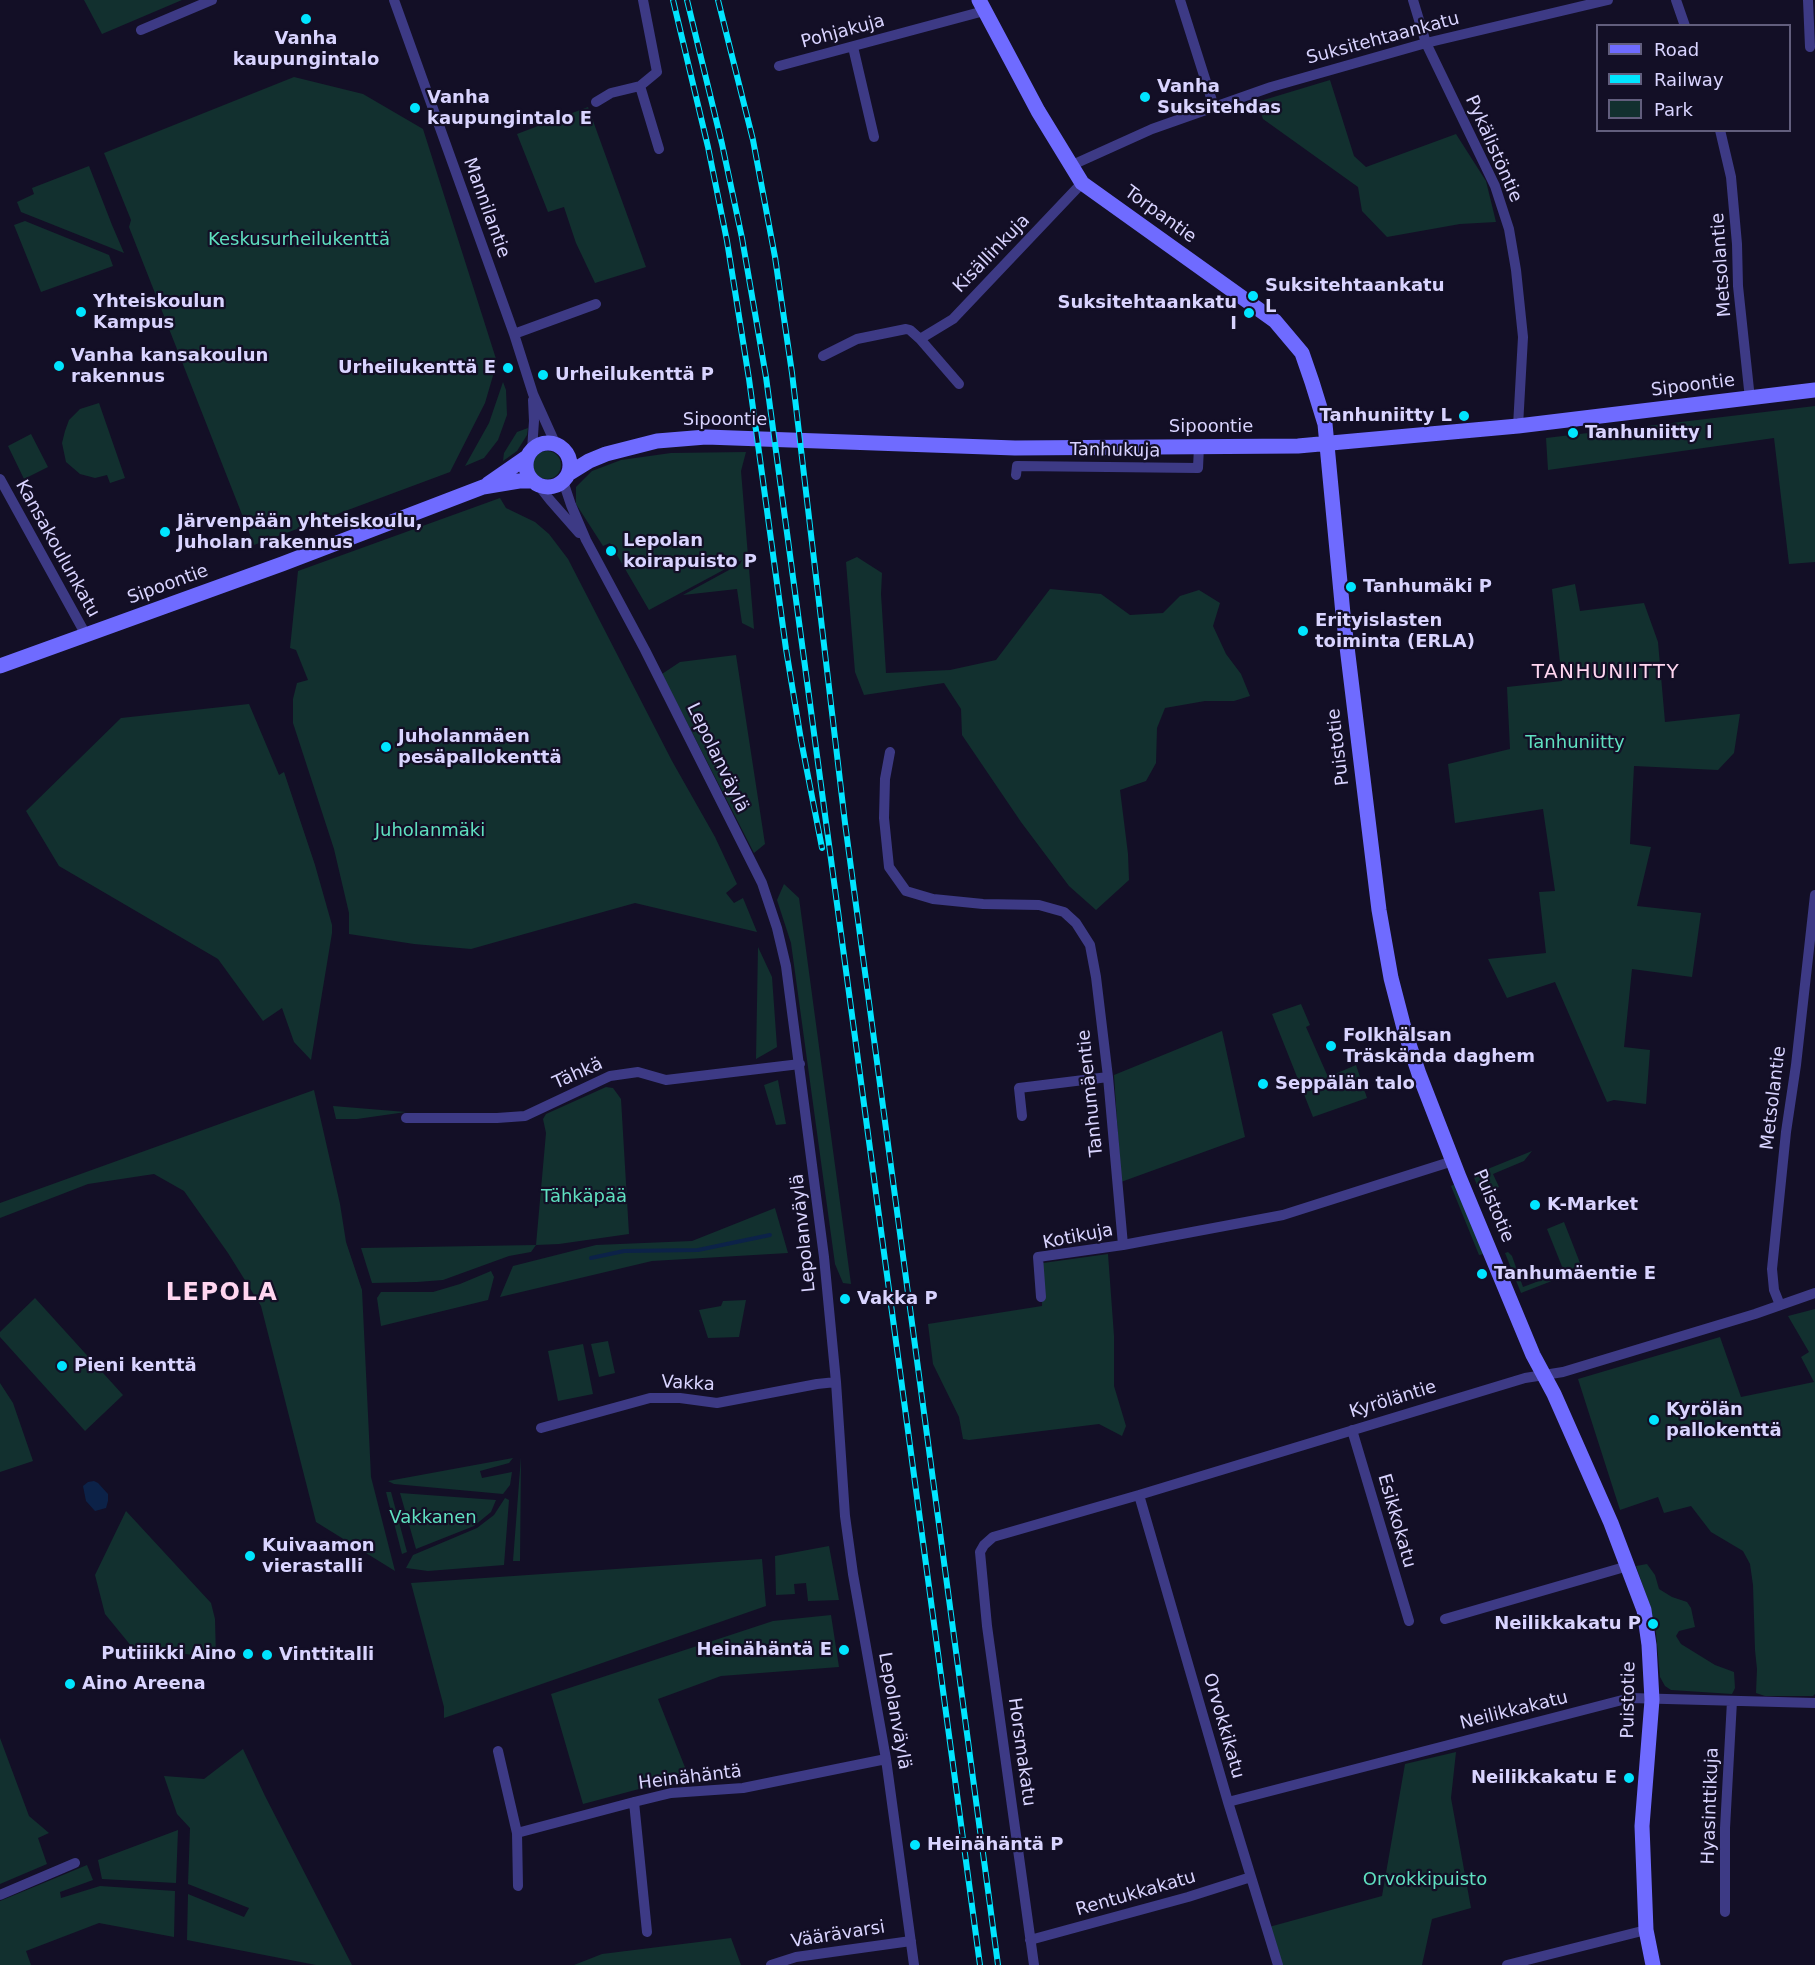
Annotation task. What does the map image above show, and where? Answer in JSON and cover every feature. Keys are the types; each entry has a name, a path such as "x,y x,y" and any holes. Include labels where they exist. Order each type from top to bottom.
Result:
{"street":[{"path":"141,30 212,0"},
{"name":"Mannilantie","path":"394,0 514,334 533,394 560,447"},
{"path":"596,102 611,93 640,86 657,72 643,0"},
{"path":"1180,0 1214,106"},
{"name":"Pykälistöntie","path":"1413,0 1426,43 1495,186 1509,229 1523,337 1518,426"},
{"name":"Suksitehtaankatu","path":"1070,166 1152,129 1271,87 1426,43 1608,0"},
{"path":"1676,0 1684,24"},
{"path":"1808,0 1810,47"},
{"name":"Pohjakuja","path":"779,66 853,47 982,6"},
{"name":"Torpantie","path":"982,6 1038,111 1082,183 1275,321 1302,352 1325,424 1327,445"},
{"path":"853,47 874,137"},
{"path":"640,86 659,149"},
{"name":"Metsolantie","path":"1720,132 1731,177 1738,286 1750,399"},
{"name":"Kisällinkuja","path":"920,339 952,319 1082,183"},
{"path":"514,334 596,304"},
{"path":"823,356 857,339 906,329 920,339 958,384"},
{"name":"Sipoontie","path":"566,477 589,461 606,454 657,441 706,437 1015,447 1327,445 1518,426 1815,390"},
{"name":"Mannilantie","path":"530,453 534,422 533,394"},
{"path":"548,443 560,447 568,456 570,465 566,477 556,485 535,483 526,465 530,453 539,445 548,443"},
{"name":"Puistotie","path":"1327,445 1343,614 1379,910 1391,978 1405,1032 1453,1161 1533,1355 1578,1447 1611,1523 1644,1610 1649,1645 1652,1700 1642,1826 1646,1930 1653,1965"},
{"name":"Tanhukuja","path":"1016,475 1017,466 1198,468 1200,446"},
{"name":"Sipoontie","path":"560,447 587,453 606,454"},
{"name":"Sipoontie","path":"483,487 530,453"},
{"name":"Lepolanväylä","path":"566,477 571,505 585,540 645,650 762,883 777,928 786,966 824,1257 836,1382 845,1516 886,1759 914,1965"},
{"name":"Kansakoulunkatu","path":"0,479 86,635"},
{"name":"Sipoontie","path":"0,666 271,568 483,487 519,481 535,483"},
{"name":"Lepolanväylä","path":"535,483 585,540"},
{"name":"Tanhumäentie","path":"890,752 885,779 884,818 889,867 906,891 933,899 983,904 1039,904 1064,912 1076,923 1090,945 1108,1077 1123,1245"},
{"name":"Metsolantie","path":"1780,1305 1774,1290 1772,1269 1815,895"},
{"name":"Tähkä","path":"405,1118 525,1116 610,1076 638,1072 666,1080 800,1064"},
{"path":"1022,1116 1019,1088 1108,1077"},
{"path":"1123,1245 1283,1215 1453,1161"},
{"name":"Kotikuja","path":"1041,1298 1038,1257 1123,1245"},
{"name":"Kyröläntie","path":"984,1545 993,1537 1525,1378 1563,1372 1815,1293"},
{"name":"Vakka","path":"541,1428 650,1398 680,1398 717,1403 836,1382"},
{"name":"Esikkokatu","path":"1352,1430 1409,1622"},
{"name":"Orvokkikatu","path":"1139,1495 1278,1965"},
{"name":"Horsmakatu","path":"984,1545 980,1552 987,1626 1034,1965"},
{"path":"1445,1619 1628,1566"},
{"name":"Neilikkakatu","path":"1228,1802 1630,1698 1815,1703"},
{"name":"Hyasinttikuja","path":"1725,1912 1725,1828 1732,1701"},
{"path":"498,1752 517,1833 518,1886"},
{"name":"Heinähäntä","path":"517,1833 671,1793 743,1788 886,1759"},
{"path":"634,1802 647,1932"},
{"path":"0,1895 75,1863"},
{"name":"Rentukkakatu","path":"1030,1940 1188,1897 1251,1877"},
{"path":"1507,1965 1646,1930"},
{"name":"Väärävarsi","path":"771,1965 796,1957 911,1941"}],"green space":[{"path":"84,0 182,0 102,34"},
{"name":"Keskusurheilukenttä","path":"294,77 363,94 423,129 497,362 485,403 450,472 254,545 129,227 131,220 104,153"},
{"path":"1330,80 1354,156 1366,167 1456,134 1486,181 1496,222 1460,224 1387,237 1362,211 1358,187 1263,119 1257,102"},
{"path":"588,107 646,267 595,283 576,243 564,207 548,212 517,134"},
{"path":"89,166 124,253 21,212 17,202 34,194 32,188"},
{"path":"25,221 109,255 113,266 41,292 14,225"},
{"path":"503,382 506,390 507,415 498,440 484,458 465,466 489,423"},
{"path":"99,403 125,478 110,483 107,475 95,478 80,474 66,462 62,443 69,420 80,409"},
{"path":"1815,406 1815,562 1789,564 1774,438 1548,470 1546,438"},
{"path":"528,428 527,435 517,451 503,461 504,453 517,432"},
{"path":"31,434 48,467 24,479 8,446"},
{"path":"547,451 557,455 561,465 557,475 547,479 537,475 533,465 537,455"},
{"path":"746,452 741,471 754,629 742,623 737,589 683,595 740,564 742,560 649,610 610,543 603,546 576,504 576,487 592,471 621,460 671,453"},
{"name":"Juholanmäki","path":"500,498 506,508 535,522 549,534 568,559 672,761 715,837 737,884 726,893 734,903 743,898 757,932 635,903 471,949 414,944 349,934 349,913 334,849 293,723 293,699 297,683 308,680 296,650 290,648 298,571"},
{"path":"857,557 882,573 881,594 886,673 950,670 996,660 1050,589 1101,594 1130,615 1163,613 1180,596 1199,590 1220,603 1213,626 1226,654 1241,674 1250,696 1234,701 1205,701 1165,708 1157,728 1156,763 1146,781 1120,790 1129,880 1096,910 1069,886 1021,822 962,735 961,709 944,683 864,695 855,672 846,562"},
{"name":"Tanhuniitty","path":"1575,584 1580,611 1644,603 1658,642 1665,722 1740,714 1734,753 1718,770 1634,766 1630,844 1651,847 1637,906 1701,913 1692,977 1632,969 1624,1047 1650,1050 1646,1104 1614,1100 1607,1102 1555,982 1507,998 1488,959 1546,953 1539,892 1555,891 1543,809 1455,823 1448,764 1510,749 1507,687 1562,681 1552,589"},
{"path":"736,655 765,844 754,853 662,674 680,662"},
{"path":"249,704 279,775 284,772 332,925 311,1060 294,1042 282,1008 263,1021 218,959 59,866 26,811 121,718"},
{"path":"784,884 799,898 851,1284 843,1283 835,1264 791,943 777,900"},
{"path":"758,947 772,977 777,1047 756,1059"},
{"path":"1301,1004 1310,1025 1306,1027 1328,1077 1356,1065 1367,1098 1313,1117 1272,1014"},
{"path":"1222,1031 1245,1137 1121,1182 1114,1075"},
{"path":"778,1080 786,1124 776,1125 764,1085"},
{"name":"Tähkäpää","path":"606,1087 613,1088 621,1099 629,1234 536,1245 546,1133 543,1119 546,1114"},
{"path":"314,1090 340,1204 346,1242 362,1290 371,1477 395,1571 316,1522 261,1306 228,1253 184,1191 154,1174 88,1184 0,1218 0,1203"},
{"path":"333,1106 406,1112 357,1119 336,1119"},
{"path":"1532,1151 1524,1161 1493,1174 1499,1187 1481,1195 1473,1175"},
{"path":"1455,1184 1484,1254 1479,1255 1451,1186"},
{"path":"775,1208 788,1253 652,1261 500,1297 513,1266 596,1245 692,1241"},
{"path":"1564,1222 1582,1268 1565,1274 1547,1229"},
{"path":"536,1245 531,1252 509,1256 443,1280 372,1283 361,1248"},
{"path":"1508,1252 1512,1256 1523,1287 1560,1273 1562,1277 1521,1293 1505,1253"},
{"path":"1108,1254 1114,1336 1114,1386 1126,1426 1122,1436 1099,1424 963,1439 959,1417 933,1364 928,1324 1042,1306 1043,1263"},
{"path":"491,1271 494,1277 488,1300 381,1326 377,1298 381,1292 433,1292"},
{"name":"Pieni kenttä","path":"35,1298 123,1395 85,1431 0,1337 0,1332"},
{"path":"746,1300 739,1337 708,1338 699,1310 721,1306 723,1301"},
{"path":"1815,1309 1815,1694 1813,1696 1765,1696 1756,1693 1753,1585 1750,1564 1743,1551 1711,1532 1691,1506 1664,1513 1658,1497 1620,1510 1578,1379 1720,1337 1741,1397 1814,1382 1801,1357 1809,1352 1788,1316"},
{"path":"608,1341 615,1373 599,1377 591,1344"},
{"path":"583,1344 593,1394 558,1401 548,1351"},
{"path":"0,1383 13,1403 33,1461 0,1472"},
{"path":"521,1457 520,1561 513,1561"},
{"path":"513,1458 509,1463 480,1471 482,1478 512,1472 510,1485 503,1494 394,1484 388,1481"},
{"path":"386,1492 391,1492 407,1552 402,1554"},
{"name":"Vakkanen","path":"400,1493 496,1500 491,1512 474,1526 416,1549"},
{"path":"505,1498 509,1500 504,1565 428,1571 406,1568 413,1555 477,1528 494,1515"},
{"path":"126,1511 211,1603 215,1619 216,1658 132,1647 105,1614 95,1575"},
{"path":"829,1546 839,1600 808,1601 806,1583 794,1584 795,1594 776,1595 775,1556"},
{"path":"762,1559 766,1606 444,1718 444,1707 411,1583"},
{"path":"1647,1564 1655,1575 1659,1589 1687,1602 1691,1608 1695,1627 1679,1631 1676,1636 1681,1644 1715,1665 1734,1672 1735,1688 1732,1694 1671,1690 1665,1686 1660,1677 1656,1633 1650,1606 1636,1566"},
{"path":"831,1615 839,1667 721,1676 658,1699 690,1780 654,1785 583,1804 551,1694 773,1621"},
{"path":"0,1738 29,1816 49,1833 38,1838 47,1864 0,1884"},
{"path":"243,1749 352,1965 316,1965 187,1940 188,1894 244,1917 249,1908 188,1884 190,1828 177,1814 164,1776 204,1779"},
{"name":"Orvokkipuisto","path":"1456,1752 1451,1798 1471,1908 1432,1919 1422,1965 1282,1965 1269,1927 1382,1896 1405,1764"},
{"path":"178,1830 176,1883 102,1879 98,1860"},
{"path":"87,1865 93,1880 60,1892 61,1898 100,1886 175,1891 174,1937 99,1923 26,1951 31,1965 0,1965 0,1901"},
{"path":"731,1938 741,1965 574,1965 602,1954"}],"water":[{"path":"94,1481 108,1494 106,1508 95,1511 86,1501 83,1486"}],"waterway":[{"path":"591,1258 624,1251 698,1250 770,1235"}],"railway":[{"path":"673,0 708,147 727,241 749,379 786,649 822,848"},
{"path":"687,0 742,238 766,377 980,1965"},
{"path":"718,0 753,140 775,257 792,373 845,823 998,1965"}],"place":[{"name":"Vanha kaupungintalo","path":"306,19"},
{"name":"Vanha Suksitehdas","path":"1145,97"},
{"name":"Vanha kaupungintalo E","path":"415,108"},
{"name":"Suksitehtaankatu L","path":"1253,296"},
{"name":"Yhteiskoulun Kampus","path":"81,312"},
{"name":"Suksitehtaankatu I","path":"1249,313"},
{"name":"Vanha kansakoulun rakennus","path":"59,366"},
{"name":"Urheilukenttä E","path":"508,368"},
{"name":"Urheilukenttä P","path":"543,375"},
{"name":"Tanhuniitty L","path":"1464,416"},
{"name":"Tanhuniitty I","path":"1573,433"},
{"name":"Järvenpään yhteiskoulu, Juholan rakennus","path":"165,532"},
{"name":"Lepolan koirapuisto P","path":"611,551"},
{"name":"Tanhumäki P","path":"1351,587"},
{"name":"Erityislasten toiminta (ERLA)","path":"1303,631"},
{"name":"Juholanmäen pesäpallokenttä","path":"386,747"},
{"name":"Folkhälsan Träskända daghem","path":"1331,1046"},
{"name":"Seppälän talo","path":"1263,1084"},
{"name":"K-Market","path":"1535,1205"},
{"name":"Tanhumäentie E","path":"1482,1274"},
{"name":"Vakka P","path":"845,1299"},
{"name":"Pieni kenttä","path":"62,1366"},
{"name":"Kyrölän pallokenttä","path":"1654,1420"},
{"name":"Kuivaamon vierastalli","path":"250,1556"},
{"name":"Neilikkakatu P","path":"1653,1624"},
{"name":"Heinähäntä E","path":"844,1650"},
{"name":"Putiiikki Aino","path":"248,1654"},
{"name":"Vinttitalli","path":"267,1655"},
{"name":"Aino Areena","path":"70,1684"},
{"name":"Neilikkakatu E","path":"1629,1778"},
{"name":"Heinähäntä P","path":"915,1845"}],"district":[{"name":"TANHUNIITTY","path":"1606,673"},
{"name":"LEPOLA","path":"222,1294"}]}
